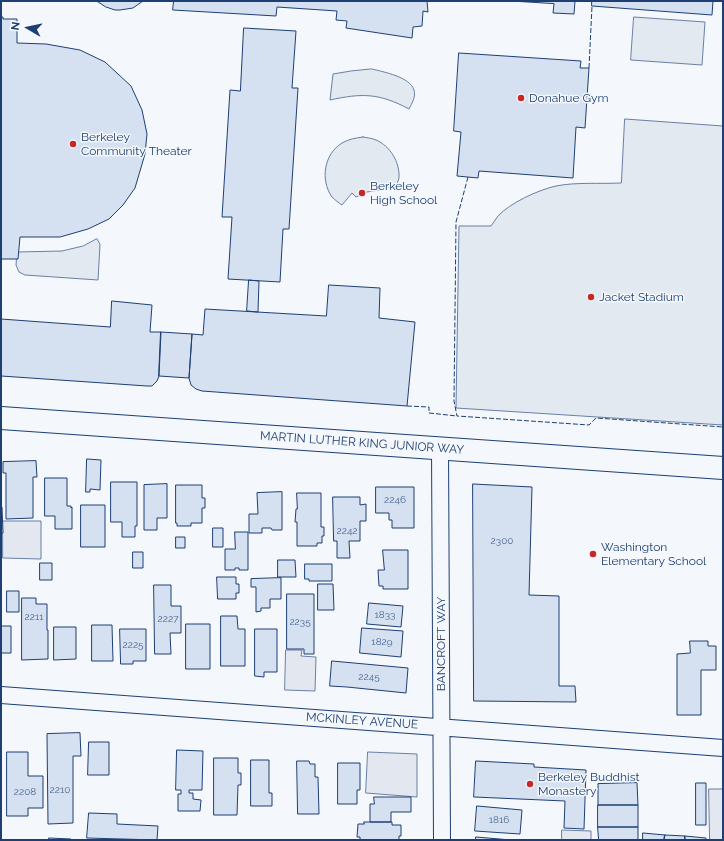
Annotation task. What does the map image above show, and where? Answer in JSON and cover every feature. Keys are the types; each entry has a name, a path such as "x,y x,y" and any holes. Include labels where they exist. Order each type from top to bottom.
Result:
{"street":[{"name":"MARTIN LUTHER KING JUNIOR WAY","path":"1,418 723,468"},
{"name":"BANCROFT WAY","path":"440,448 442,840"},
{"name":"MCKINLEY AVENUE","path":"1,695 723,748"}],"shaded area":[{"path":"634,17 705,22 702,65 631,60"},
{"path":"372,69 402,78 412,85 414,95 409,109 379,97 352,96 330,100 333,74"},
{"name":"Jacket Stadium","path":"625,119 723,126 723,425 456,408 459,226 491,226 498,216 510,206 533,194 556,186 621,183"},
{"path":"363,137 376,140 390,150 398,166 399,180 395,190 382,185 380,190 367,192 356,197 352,193 342,205 332,197 328,190 325,175 328,160 331,154 342,143"},
{"path":"97,239 100,244 98,280 25,275 19,272 16,265 17,252 62,251 83,246"},
{"path":"3,521 41,521 41,559 3,558"},
{"path":"286,650 302,650 301,656 316,657 315,691 285,690"},
{"path":"368,752 417,754 417,797 366,793"},
{"path":"709,789 723,789 723,840 710,840"},
{"path":"562,830 591,831 591,840 562,840"}],"building":[{"path":"97,1 143,1 133,8 115,10 106,7"},
{"path":"174,1 427,1 428,12 423,11 422,26 413,27 412,38 346,28 347,21 336,20 337,11 277,7 276,16 173,10"},
{"path":"512,1 575,1 574,14 553,13 554,4"},
{"path":"592,1 713,1 712,15 592,6"},
{"name":"Berkeley Community Theater","path":"1,17 3,17 3,19 17,19 17,43 46,44 80,50 105,62 131,86 142,110 147,134 145,154 135,188 123,205 109,219 88,229 60,237 20,237 18,259 1,259"},
{"path":"244,28 296,31 292,88 298,88 289,229 283,229 280,282 228,279 232,217 222,217 230,90 240,91"},
{"name":"Donahue Gym","path":"459,53 581,61 580,68 589,68 585,128 576,127 573,178 479,171 478,178 457,176 461,132 454,131"},
{"path":"249,280 259,281 258,312 247,311"},
{"path":"329,285 380,288 379,318 415,322 407,406 202,391 191,385 189,378 192,334 203,335 205,309 326,316"},
{"path":"112,301 152,305 150,332 161,332 159,376 157,381 152,386 1,376 1,319 110,327"},
{"path":"161,332 192,334 189,378 159,376"},
{"path":"87,459 101,460 100,490 90,489 90,492 86,492"},
{"path":"36,461 37,477 33,477 33,518 6,519 6,473 3,473 3,462"},
{"path":"45,478 67,478 67,506 72,507 72,529 55,529 55,516 45,516"},
{"path":"111,482 137,482 137,526 135,526 135,537 122,537 122,522 111,522"},
{"path":"167,484 167,518 157,518 157,530 144,530 144,485"},
{"path":"473,484 532,487 529,595 559,596 559,686 575,686 576,702 474,701"},
{"path":"176,485 202,485 202,498 205,498 205,508 202,508 202,523 191,523 191,526 177,526"},
{"path":"376,487 414,487 414,528 392,528 392,520 389,520 389,513 376,513"},
{"path":"282,492 282,530 262,528 262,533 249,533 249,514 258,514 257,493"},
{"path":"297,493 321,493 321,527 324,527 324,536 322,536 322,543 317,543 317,546 297,546 297,522 295,522"},
{"path":"333,497 360,497 360,505 366,504 366,521 360,521 360,541 349,541 350,558 337,558 337,541 334,541"},
{"path":"81,505 105,505 105,547 81,547"},
{"path":"2,507 3,533 1,533"},
{"path":"213,528 223,528 223,547 213,547"},
{"path":"235,532 248,532 248,570 239,570 239,568 235,568 235,570 225,570 225,549 235,549"},
{"path":"176,537 185,537 185,548 176,548"},
{"path":"383,550 408,550 408,589 383,589 383,586 379,586 378,570 384,570"},
{"path":"133,552 143,552 143,568 133,568"},
{"path":"278,560 295,560 296,577 278,577"},
{"path":"40,563 52,563 52,580 40,580"},
{"path":"305,564 332,564 332,581 309,581 309,579 305,579"},
{"path":"217,577 236,577 236,584 239,584 239,593 236,593 236,599 218,599"},
{"path":"281,578 281,599 270,599 270,608 261,608 261,611 256,612 256,587 251,587 251,579"},
{"path":"318,584 333,584 334,610 318,610"},
{"path":"154,585 171,585 171,606 181,606 181,633 170,633 171,654 155,654"},
{"path":"7,591 19,591 19,612 7,612"},
{"path":"287,594 314,594 314,654 304,654 304,649 287,649"},
{"path":"22,598 36,598 36,604 47,604 48,659 22,660"},
{"path":"369,603 403,606 401,627 367,624"},
{"path":"221,616 237,616 238,629 245,629 245,666 221,666"},
{"path":"186,624 210,624 210,669 186,669"},
{"path":"92,625 112,625 113,661 92,661"},
{"path":"1,626 11,626 11,653 1,653"},
{"path":"54,627 76,627 76,659 54,660"},
{"path":"362,628 403,631 401,657 360,653"},
{"path":"120,629 146,629 146,661 133,661 133,664 121,664"},
{"path":"255,629 277,629 277,672 264,672 264,677 255,676"},
{"path":"690,641 708,641 708,646 716,646 716,670 701,670 701,715 677,715 677,654 690,653"},
{"path":"332,661 408,668 406,693 330,686"},
{"path":"80,733 81,756 73,756 73,823 48,824 47,734"},
{"path":"89,742 109,742 109,775 88,775"},
{"path":"177,750 203,751 202,790 189,790 189,793 193,793 193,799 201,800 200,811 178,811 178,794 181,794 181,790 176,790"},
{"path":"7,752 28,752 28,776 43,776 43,808 28,808 28,816 7,816"},
{"path":"214,758 238,758 238,773 241,773 241,785 238,785 237,815 214,815"},
{"path":"251,760 269,760 269,793 272,793 272,806 251,806"},
{"path":"297,761 309,761 310,764 315,764 315,777 318,777 319,814 298,814"},
{"name":"Berkeley Buddhist Monastery","path":"476,761 534,764 534,767 586,770 584,829 564,828 565,801 474,797"},
{"path":"338,763 360,763 360,790 357,790 357,804 338,804"},
{"path":"637,783 638,805 598,805 598,784"},
{"path":"696,783 706,783 706,825 696,825"},
{"path":"374,797 411,797 411,812 391,812 391,822 370,822 370,804 374,804"},
{"path":"598,805 638,805 638,827 598,827"},
{"path":"477,806 522,810 520,834 475,831"},
{"path":"89,813 117,814 117,824 158,826 157,840 87,838"},
{"path":"364,822 392,822 392,825 401,825 401,836 399,836 399,840 360,840 360,837 357,837 358,824 364,824"},
{"path":"598,827 638,827 638,840 599,840"},
{"path":"643,833 665,835 664,840 643,840"},
{"path":"665,835 685,836 685,840 664,840"},
{"path":"685,836 706,838 706,840 685,840"},
{"path":"476,837 511,840 476,840"},
{"path":"49,838 71,839 71,840 49,840"}],"fence":[{"path":"589,68 592,6"},
{"path":"468,177 456,222 454,401 457,416 589,425 596,418 723,427"},
{"path":"407,406 429,407 429,413 457,416"}],"place":[{"name":"Donahue Gym","path":"521,98"},
{"name":"Berkeley Community Theater","path":"73,144"},
{"name":"Berkeley High School","path":"362,193"},
{"name":"Jacket Stadium","path":"591,297"},
{"name":"Washington Elementary School","path":"593,554"},
{"name":"Berkeley Buddhist Monastery","path":"530,784"}]}
